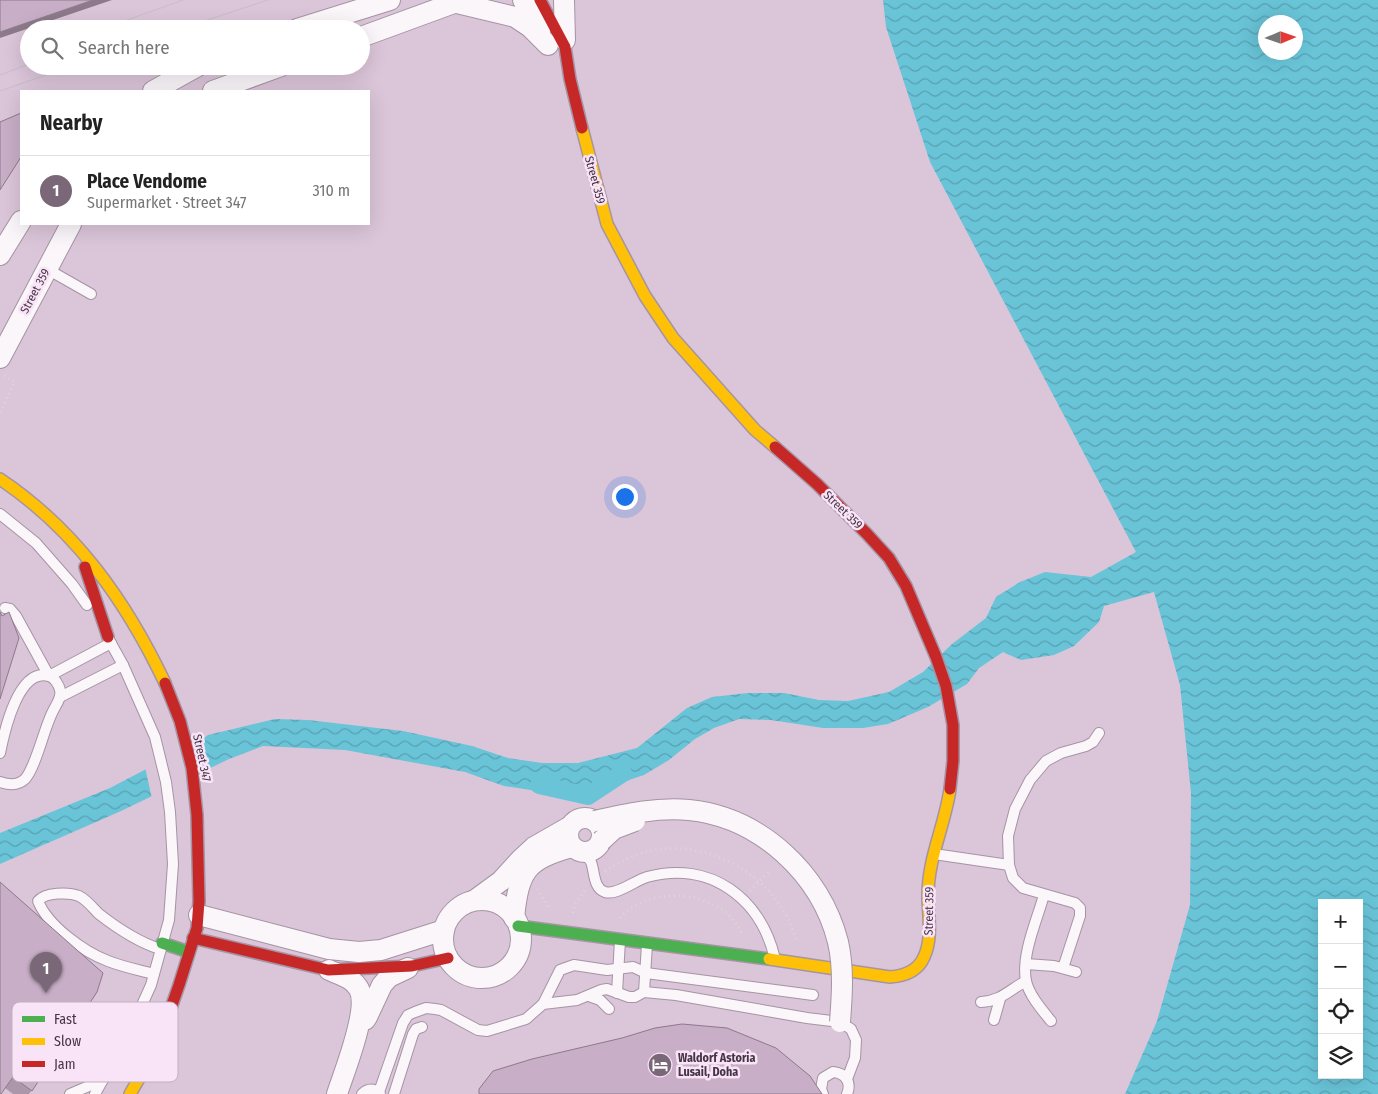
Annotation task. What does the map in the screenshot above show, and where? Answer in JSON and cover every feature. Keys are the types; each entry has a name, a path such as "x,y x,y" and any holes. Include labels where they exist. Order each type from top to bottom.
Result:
{"street":[{"path":"326,20 390,0"},
{"name":"Street 359","path":"523,0 557,46"},
{"name":"Street 359","path":"540,0 570,79 607,224 645,296 673,338 748,423 868,534 889,558 906,586 946,686 953,725 953,761 949,794 933,854 928,894 930,930 924,958 915,969 908,973 902,976 890,977 775,960"},
{"path":"557,46 564,0"},
{"name":"Street 359","path":"370,34 460,1 515,17 557,46"},
{"path":"155,90 182,75"},
{"path":"216,90 257,75"},
{"path":"0,255 20,223"},
{"name":"Street 359","path":"0,358 70,225"},
{"name":"Street 347","path":"0,479 51,517 78,547 122,603 153,656 181,726 189,755 196,802 199,857 199,915 173,1002"},
{"path":"78,547 109,640"},
{"path":"595,821 652,810 706,812 722,816 754,830 779,848 802,871 817,891 828,913 838,943 842,966 835,1021"},
{"path":"586,847 602,831 595,821 588,818 574,821 569,827 534,847 520,859 501,881 452,914 444,930 443,940 448,958 459,970 474,977 490,977 505,970 516,958 520,942 516,922 518,891 524,876 532,864 544,856 586,847 614,829 638,820 686,818 721,826 749,838 772,854 806,892 820,917 828,945 835,1021"},
{"path":"569,827 569,841 586,847"},
{"path":"475,900 484,900 501,905 516,922 647,943 775,960"},
{"path":"199,915 329,950 359,952 381,950 444,930"},
{"path":"193,938 328,970 351,980 358,988 361,996 360,1025 337,1094"},
{"path":"162,946 189,952"},
{"path":"328,970 412,966 448,958"},
{"path":"360,1025 367,1018 382,985 389,977 412,966"},
{"name":"Street 347","path":"130,1094 136,1082"}],"lane":[{"path":"47,269 91,294"},
{"path":"0,514 36,543 72,584 123,665 155,737 166,782 173,864 169,920 151,985 143,1002"},
{"path":"0,782 7,785 20,783 27,775 48,721 60,697 60,688 56,681 49,676 16,616 10,609 5,608"},
{"path":"0,753 9,716 21,691 31,680 40,676 49,676 109,640"},
{"path":"60,697 123,665"},
{"path":"1063,968 1080,916 1080,908 1075,903 1023,888 1013,878 1009,865 1008,836 1015,809 1030,780 1046,761 1061,753 1086,746 1093,742 1099,733"},
{"path":"586,847 598,888 605,892 612,893 644,878 684,873 711,879 723,885 743,898 762,922 772,944 775,960"},
{"path":"933,854 1009,865"},
{"path":"154,974 124,967 92,953 52,922 42,911 38,901 41,897 48,895 69,893 79,896 123,931 149,946 162,946"},
{"path":"1044,895 1029,944 1026,981 1051,1021"},
{"path":"618,993 620,939"},
{"path":"644,992 647,943"},
{"path":"362,1094 372,1089 380,1093 403,1023 408,1015 426,1008 441,1010 478,1030 487,1031 526,1019 543,1004 560,970 565,966 574,964 600,970 633,967 646,973 813,995"},
{"path":"1026,964 1041,964 1076,972"},
{"path":"994,1020 1000,999 1009,990 1026,981"},
{"path":"543,1004 578,1000 607,989 629,997 635,997 644,992 676,994 808,1018 835,1021 851,1029 856,1040 855,1058 847,1079"},
{"path":"589,996 600,1000 609,1009"},
{"path":"981,1002 1000,999"},
{"path":"394,1094 413,1034 416,1029 422,1026"},
{"path":"823,1094 821,1083 827,1074 838,1073 847,1079 849,1084 847,1094"},
{"path":"70,1094 98,1082"},
{"path":"95,1094 102,1082"}],"path":[{"path":"0,373 15,382 0,412"},
{"path":"743,898 771,870"},
{"path":"524,876 536,888 546,904 554,912"},
{"path":"617,922 633,907 652,899 663,896 691,897 705,900 725,911 732,918 746,941 772,944"},
{"path":"566,915 573,917"}],"water":[{"path":"883,0 1378,0 1378,1094 1125,1094 1157,1021 1190,905 1191,793 1180,685 1154,592 1104,606 1099,622 1074,646 1054,655 1021,660 1003,652 979,668 967,684 928,707 888,724 863,728 823,728 771,720 739,719 714,728 695,739 669,760 644,775 617,784 548,791 504,786 465,772 345,750 263,746 229,759 121,811 0,864 0,833 110,788 208,735 275,719 308,720 403,731 472,746 508,758 542,763 578,763 637,748 687,708 712,697 748,693 784,693 819,700 848,701 889,692 923,672 952,644 986,618 996,597 1020,582 1045,572 1091,577 1136,552 930,162 886,27"}],"pier":[{"path":"196,740 204,773 152,799 145,767"}],"building":[{"path":"0,0 93,0 35,20 20,20 20,25 0,32"},
{"path":"20,113 20,159 0,190 0,122"},
{"path":"0,612 2,616 9,612 19,638 0,699"},
{"path":"0,882 103,973 97,992 90,1002 12,1002 12,1078 0,1094"},
{"name":"Waldorf Astoria Lusail, Doha","path":"682,1024 727,1028 776,1048 810,1076 822,1094 479,1094 479,1089 493,1071 532,1059 622,1038 655,1028"},
{"path":"20,1082 38,1082 32,1091"}],"waterway":[{"path":"539,785 588,796 623,773"}],"tram line":[{"path":"127,20 183,0"},
{"path":"207,20 268,0"},
{"path":"0,75 20,67"},
{"path":"0,91 46,75"}],"traffic: fast":[{"path":"518,926 769,959"},
{"path":"162,943 189,952"}],"traffic: slow":[{"path":"582,128 607,224 645,296 673,338 755,430 775,447"},
{"path":"0,479 52,521 96,569 116,596 133,624 165,683"},
{"path":"769,959 890,977 905,974 918,966 927,950 929,881 950,789"},
{"path":"130,1094 137,1082"}],"traffic: jam":[{"path":"540,0 565,47 570,79 582,128"},
{"path":"775,447 817,484 867,534 889,558 906,586 946,686 953,725 953,761 950,789"},
{"path":"85,567 108,637"},
{"path":"165,683 180,721 192,768 197,815 199,901 197,928 173,1002"},
{"path":"193,938 328,970 412,966 448,958"}],"place":[{"name":"Place Vendome","path":"46,993"},
{"name":"Waldorf Astoria Lusail, Doha","path":"660,1065"}]}
